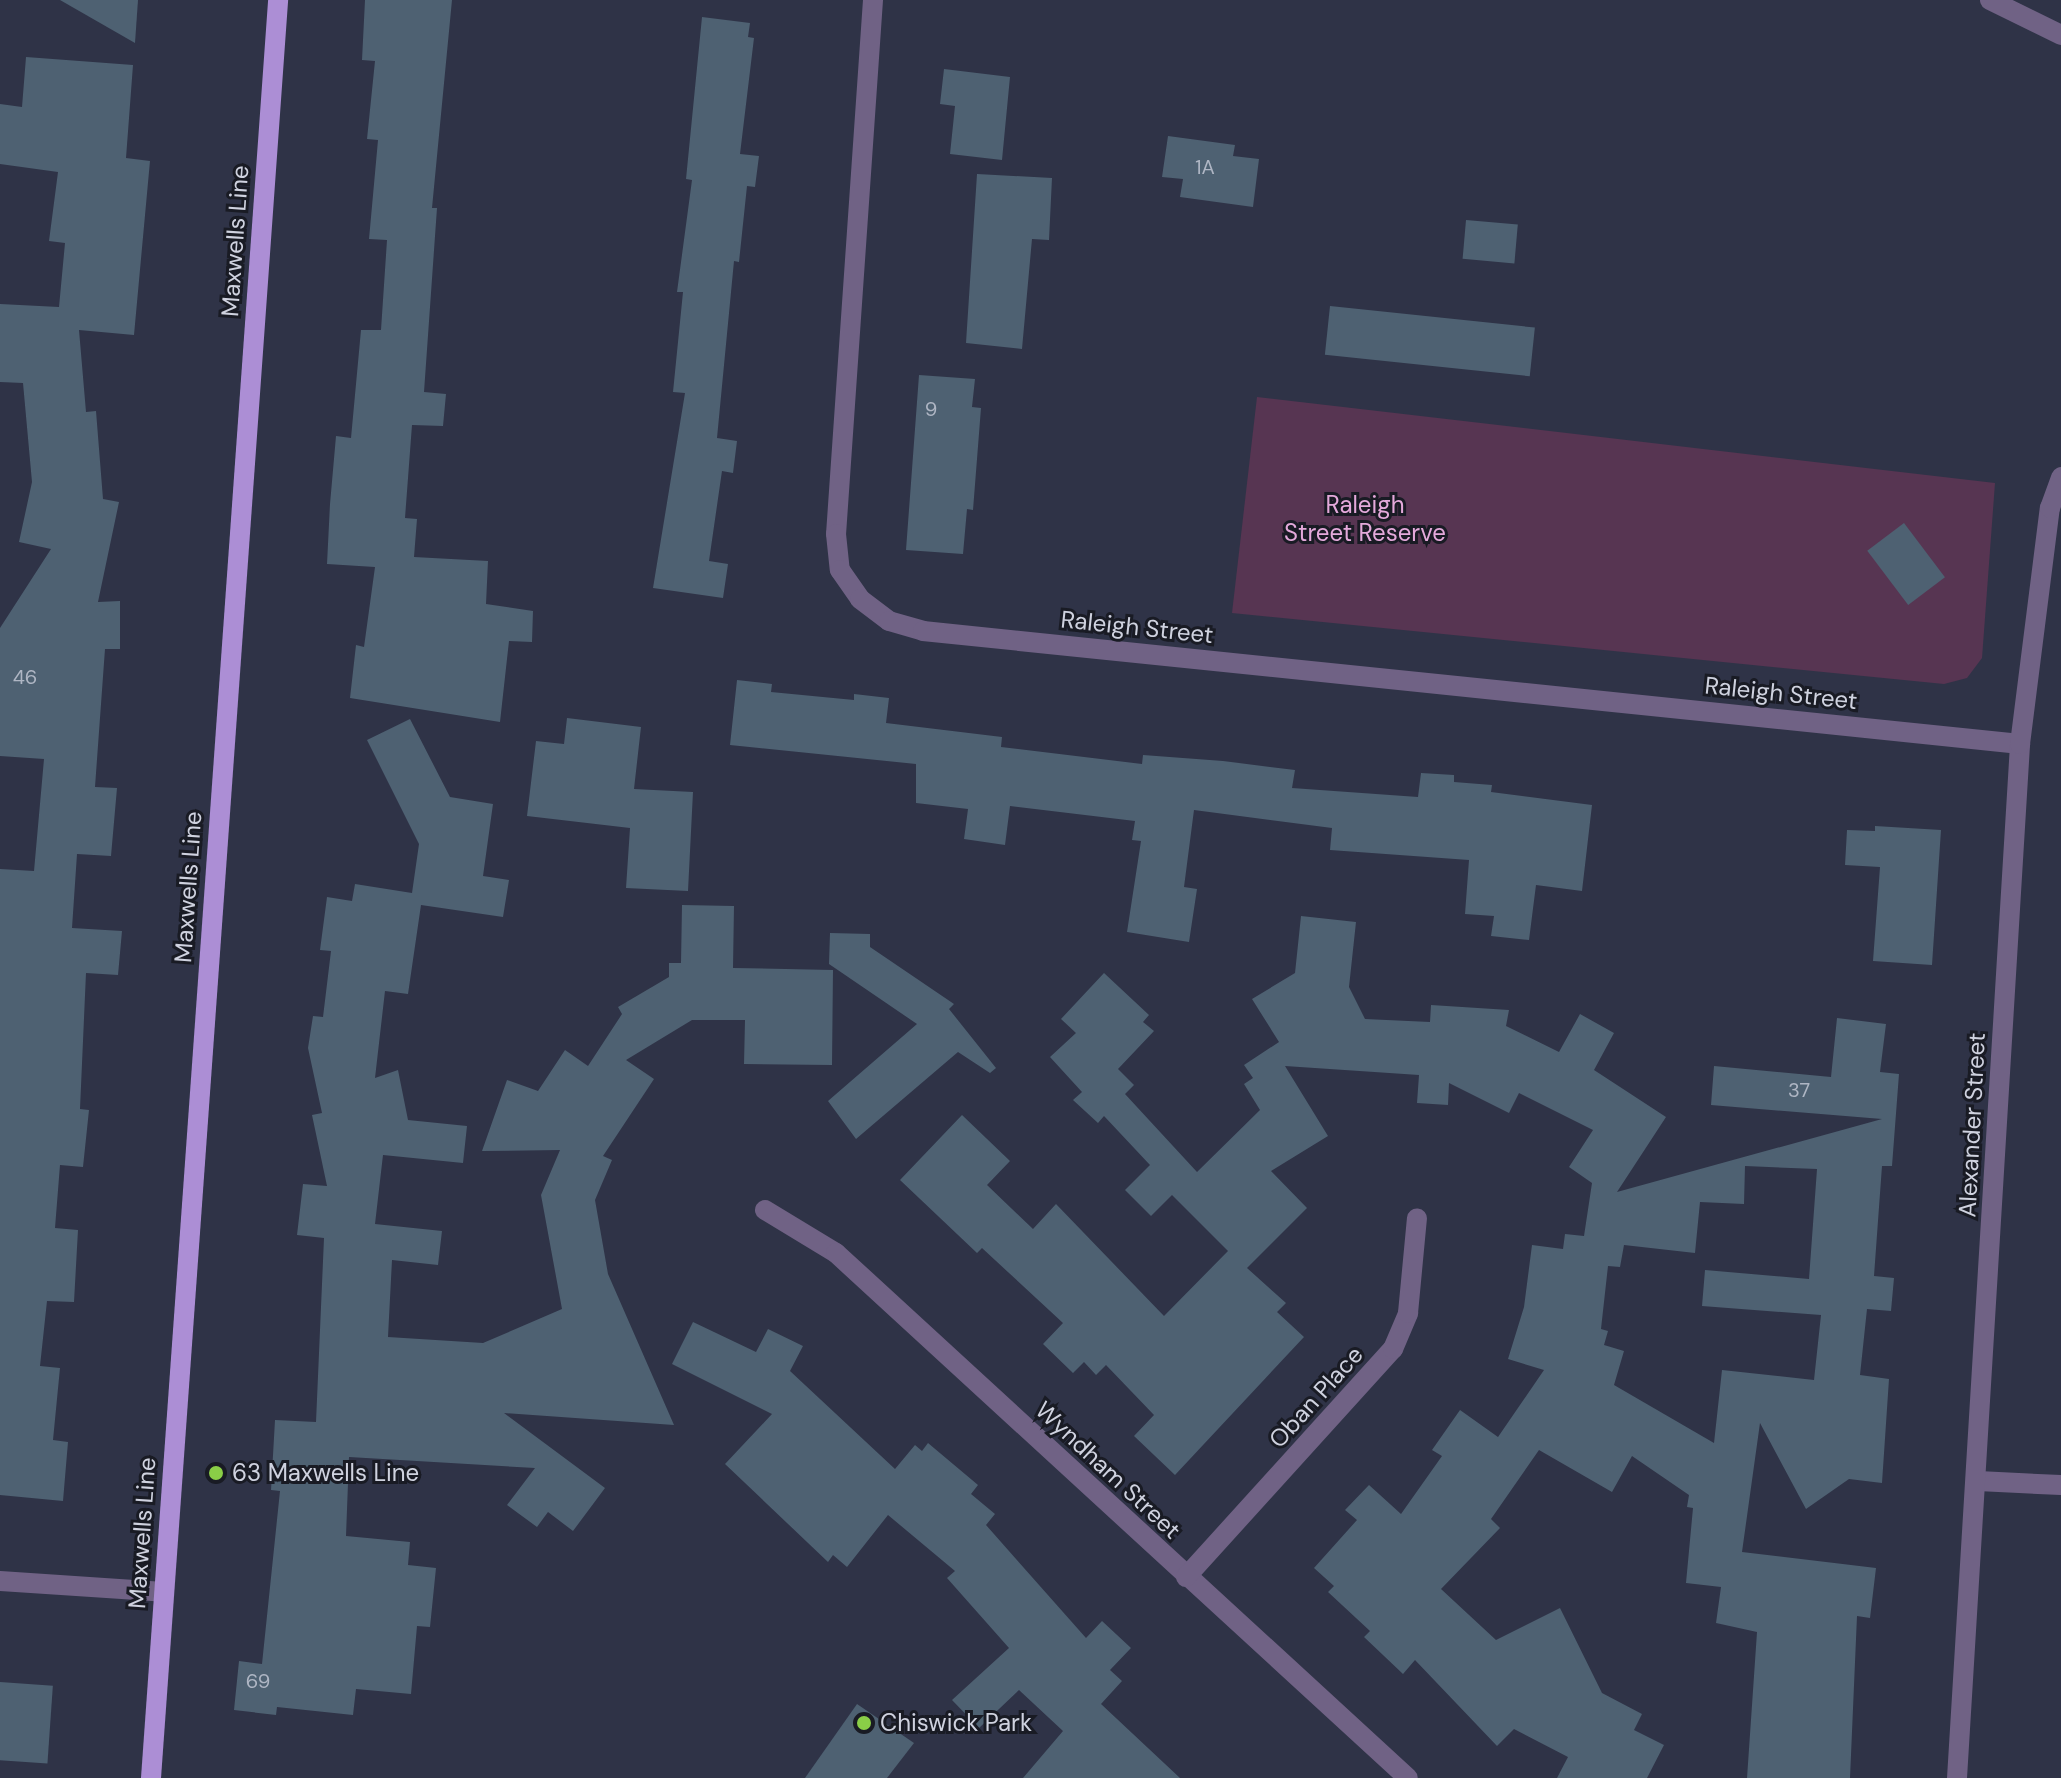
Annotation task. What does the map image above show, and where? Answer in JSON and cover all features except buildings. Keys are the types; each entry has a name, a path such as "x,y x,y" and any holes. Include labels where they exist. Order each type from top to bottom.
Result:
{"main road":[{"name":"Maxwells Line","path":"151,1778 278,0"}],"street":[{"name":"Raleigh Street","path":"873,0 836,534 840,570 860,599 889,621 923,631 2020,744"},
{"path":"1990,0 2061,35"},
{"name":"Alexander Street","path":"1957,1778 1978,1481 2020,744 2050,508 2061,477"},
{"name":"Wyndham Street","path":"765,1210 836,1253 1408,1778"},
{"name":"Oban Place","path":"1186,1577 1393,1349 1408,1313 1417,1218"},
{"path":"1978,1481 2061,1485"},
{"path":"0,1581 164,1592"}],"green space":[{"name":"Raleigh Street Reserve","path":"1257,397 1995,483 1982,658 1967,678 1944,684 1232,613"}],"place":[{"name":"63 Maxwells Line","path":"216,1473"},
{"name":"Chiswick Park","path":"864,1723"}]}
